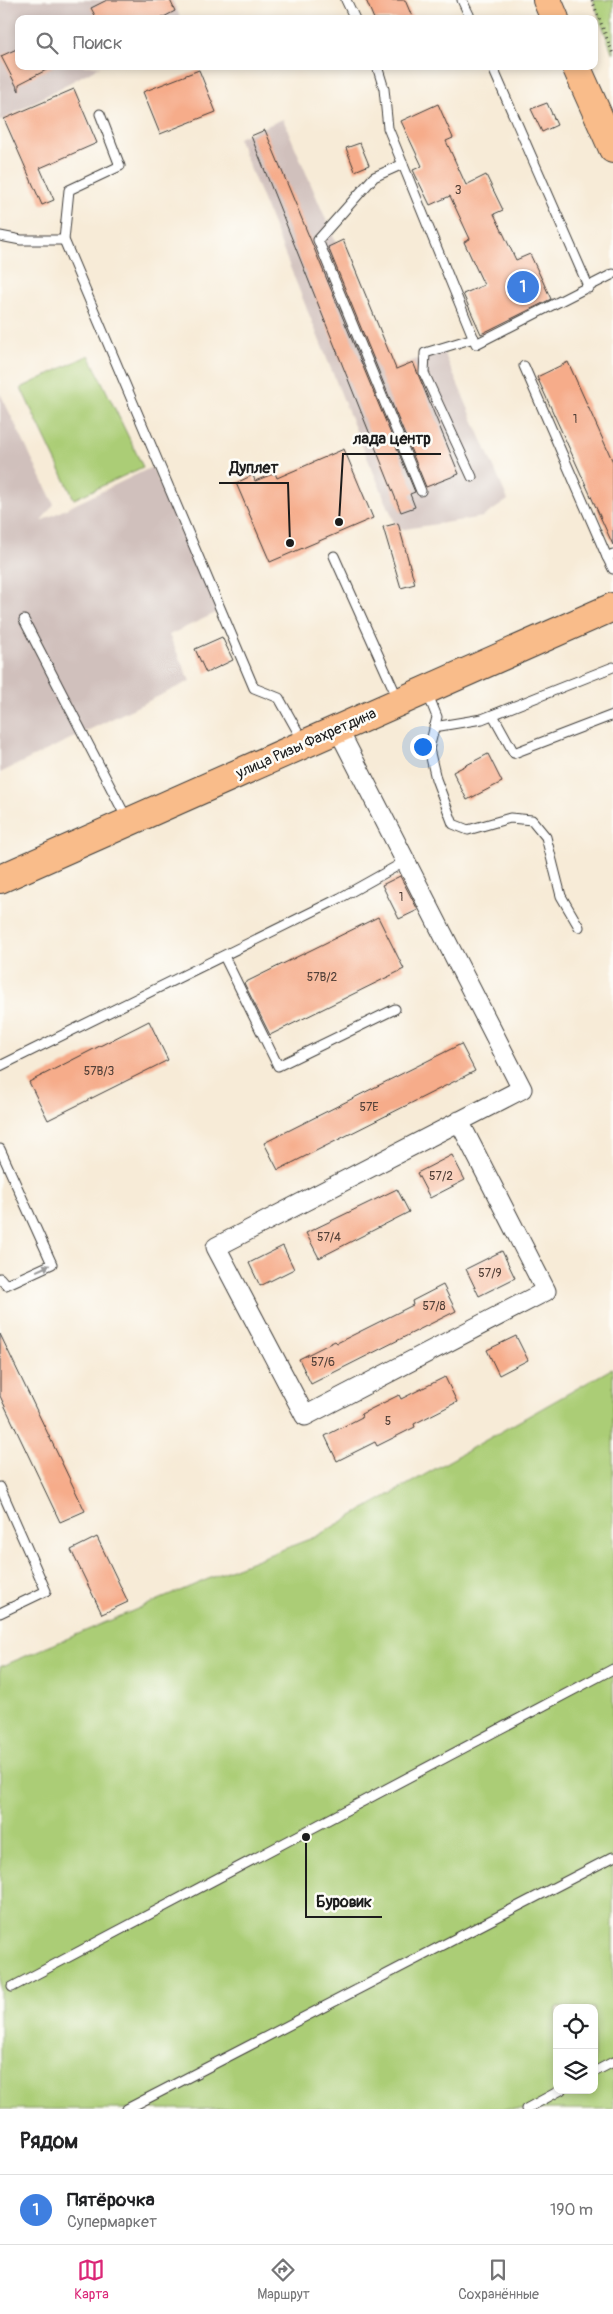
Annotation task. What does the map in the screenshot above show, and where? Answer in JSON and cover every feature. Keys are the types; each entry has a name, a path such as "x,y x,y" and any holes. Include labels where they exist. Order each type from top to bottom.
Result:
{"main road":[{"path":"547,0 553,15"},
{"path":"578,70 613,149"},
{"name":"улица Ризы Фахретдина","path":"0,879 613,606"}],"street":[{"path":"338,729 522,1089 459,1121 216,1247 305,1416 546,1291 459,1121"}],"lane":[{"path":"346,0 353,15"},
{"path":"462,0 469,15"},
{"path":"377,70 384,88 388,128 476,344 589,288 613,274"},
{"path":"494,70 589,288"},
{"path":"100,114 120,166 69,190 64,240 254,688 279,698 304,744"},
{"path":"403,164 374,177 318,240 421,491"},
{"path":"0,236 21,240 64,240"},
{"path":"472,477 424,373 425,353 474,338"},
{"path":"524,366 610,556 613,570"},
{"path":"334,556 400,701"},
{"path":"24,620 128,822"},
{"path":"434,728 482,719 613,667"},
{"path":"426,689 437,717 429,749 436,779 453,824 468,830 510,818 532,820 546,837 561,896 579,927"},
{"path":"493,715 514,753 613,715"},
{"path":"0,1066 340,898 406,861"},
{"path":"224,956 278,1066 395,1009"},
{"path":"0,1149 52,1264 6,1284 0,1278"},
{"path":"0,1487 46,1591 0,1613"},
{"path":"12,1987 613,1669"},
{"path":"127,2109 613,1857"},
{"path":"598,2070 613,2062"},
{"path":"526,2109 554,2094"}],"path":[{"path":"592,0 598,15"},
{"path":"598,15 613,54"}],"shaded area":[{"path":"0,0 172,0 179,15 15,15 15,70 93,70 0,121"},
{"path":"283,119 390,369 443,350 508,500 483,517 398,530 238,138"},
{"path":"0,393 54,504 41,521 152,467 218,612 169,635 190,681 0,773"}],"green space":[{"path":"593,0 613,0 613,54 612,52"},
{"path":"89,355 143,467 74,499 21,388"},
{"path":"613,1368 613,2109 0,2109 0,1667 232,1569 315,1537"}],"building":[{"path":"107,0 170,0 175,11 168,15 95,15 91,8"},
{"path":"366,0 405,0 411,15 372,15"},
{"path":"15,50 15,70 46,70 19,84 19,91 1,56"},
{"path":"199,70 216,112 160,134 143,92"},
{"path":"74,89 97,143 40,168 54,200 42,205 4,119"},
{"path":"547,103 557,125 542,132 531,109"},
{"path":"438,104 453,138 446,141 466,185 486,175 503,210 494,214 516,260 530,254 551,299 481,334 463,294 484,285 464,242 470,239 450,196 430,205 413,170 422,166 401,121"},
{"path":"265,130 415,492 410,494 415,507 401,512 251,136"},
{"path":"360,143 369,165 355,171 346,148"},
{"path":"343,240 396,369 413,362 459,474 426,487 328,247"},
{"path":"568,362 613,462 613,545 537,377"},
{"path":"344,449 373,518 270,562 236,483 253,475 255,481 275,473 277,478"},
{"path":"398,523 415,584 401,588 383,527"},
{"path":"222,637 233,660 206,673 195,649"},
{"path":"488,754 502,782 467,800 453,772"},
{"path":"400,876 418,910 399,919 382,885"},
{"path":"378,917 404,969 270,1035 244,983"},
{"path":"149,1021 168,1060 48,1120 29,1082"},
{"path":"461,1044 475,1071 278,1170 264,1143"},
{"path":"452,1155 465,1180 430,1198 417,1173"},
{"path":"397,1189 409,1212 319,1258 306,1233"},
{"path":"283,1246 294,1269 260,1286 249,1263"},
{"path":"502,1251 515,1278 479,1296 466,1269"},
{"path":"443,1285 456,1311 311,1384 299,1359 335,1341 337,1343 413,1305 412,1301"},
{"path":"0,1334 85,1511 60,1522 0,1396"},
{"path":"516,1336 528,1360 499,1375 487,1350"},
{"path":"445,1377 457,1402 414,1424 415,1427 377,1446 375,1442 337,1461 325,1436 362,1417 361,1414 399,1395 401,1399"},
{"path":"97,1537 128,1602 102,1614 71,1550"}],"place":[{"name":"Пятёрочка","path":"523,287"},
{"name":"лада центр","path":"339,522"},
{"name":"Дуплет","path":"290,543"},
{"name":"Буровик","path":"306,1837"}]}
